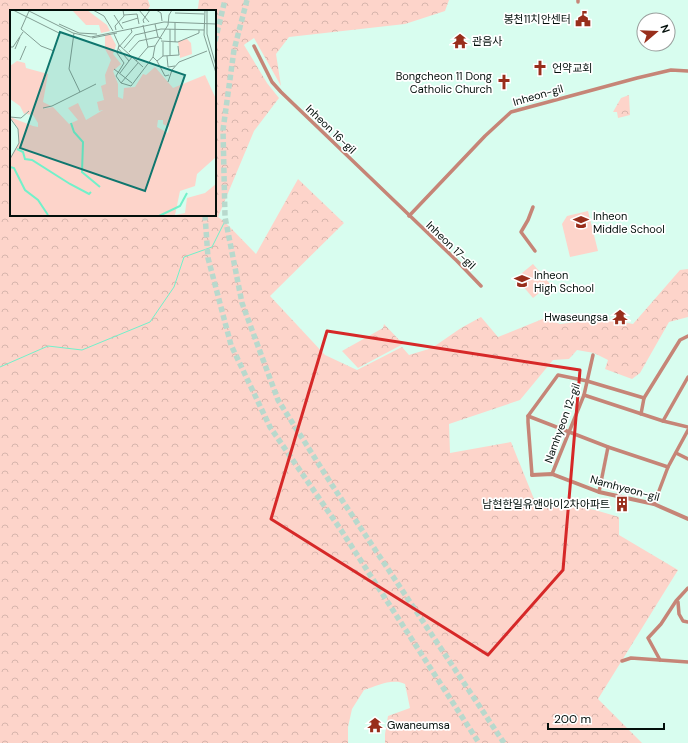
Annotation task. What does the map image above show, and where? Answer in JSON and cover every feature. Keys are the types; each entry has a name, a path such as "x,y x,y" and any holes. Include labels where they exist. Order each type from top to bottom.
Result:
{"street":[{"name":"Inheon 16-gil","path":"254,46 272,82 281,92 409,216"},
{"name":"Inheon-gil","path":"409,216 485,136 511,112 664,71 688,71"},
{"path":"533,207 521,232 535,250"},
{"name":"Inheon 17-gil","path":"409,216 481,286"},
{"path":"641,414 644,398 680,340 688,336"},
{"name":"Namhyeon 12-gil","path":"552,474 584,395 593,355"},
{"path":"532,475 528,416 558,375 586,381 644,398"},
{"path":"663,421 688,378"},
{"path":"584,395 688,429 668,468 654,504"},
{"path":"528,416 608,447 668,468"},
{"path":"599,492 608,447"},
{"path":"676,453 688,459"},
{"name":"Namhyeon-gil","path":"532,475 552,474 599,492 654,504 688,519"},
{"path":"660,660 648,638 661,624 676,601 688,588"},
{"path":"678,602 679,614 683,620 688,622"},
{"path":"622,661 631,658 688,662"}],"highlighted area":[{"path":"327,331 580,370 563,570 488,655 271,519"}],"green space":[{"path":"0,0 148,0 150,6 148,10 10,10 10,216 216,216 216,10 197,10 199,0 449,0 445,11 405,24 289,37 276,54 281,86 254,38 244,45 267,83 279,98 254,131 218,217 225,222 256,254 298,179 344,223 270,296 325,355 357,370 402,347 409,355 432,348 461,328 481,317 498,337 545,318 560,324 584,321 591,322 608,319 633,324 680,270 688,269 688,317 669,322 640,373 632,379 605,369 608,360 594,353 577,350 569,359 553,360 520,400 449,424 450,453 511,442 534,499 595,510 619,517 619,535 678,570 598,699 642,743 385,743 388,716 410,708 405,684 400,682 390,682 364,690 352,709 348,727 348,743 0,743"},
{"path":"629,95 630,115 618,118 617,112 613,112 621,98"},
{"path":"588,211 598,251 570,257 562,224 567,216"},
{"path":"533,264 550,284 533,298 516,278"},
{"path":"384,324 403,344 358,368 342,351 383,328"}],"waterway":[{"path":"0,367 48,346 82,350 150,322 174,287 184,257 212,247 224,223"}],"tunnel":[{"path":"216,37 225,0"},
{"path":"247,0 234,50 223,130 225,217 242,303 278,400 332,485 504,743"},
{"path":"205,216 208,258 231,345 270,427 341,530 479,743"}],"place":[{"name":"봉천11치안센터","path":"583,19"},
{"name":"관음사","path":"460,41"},
{"name":"언약교회","path":"540,68"},
{"name":"Bongcheon 11 Dong Catholic Church","path":"504,82"},
{"name":"Inheon Middle School","path":"581,222"},
{"name":"Inheon High School","path":"522,281"},
{"name":"Hwaseungsa","path":"620,317"},
{"name":"남현한일유앤아이2차아파트","path":"622,504"},
{"name":"Gwaneumsa","path":"375,725"}]}
